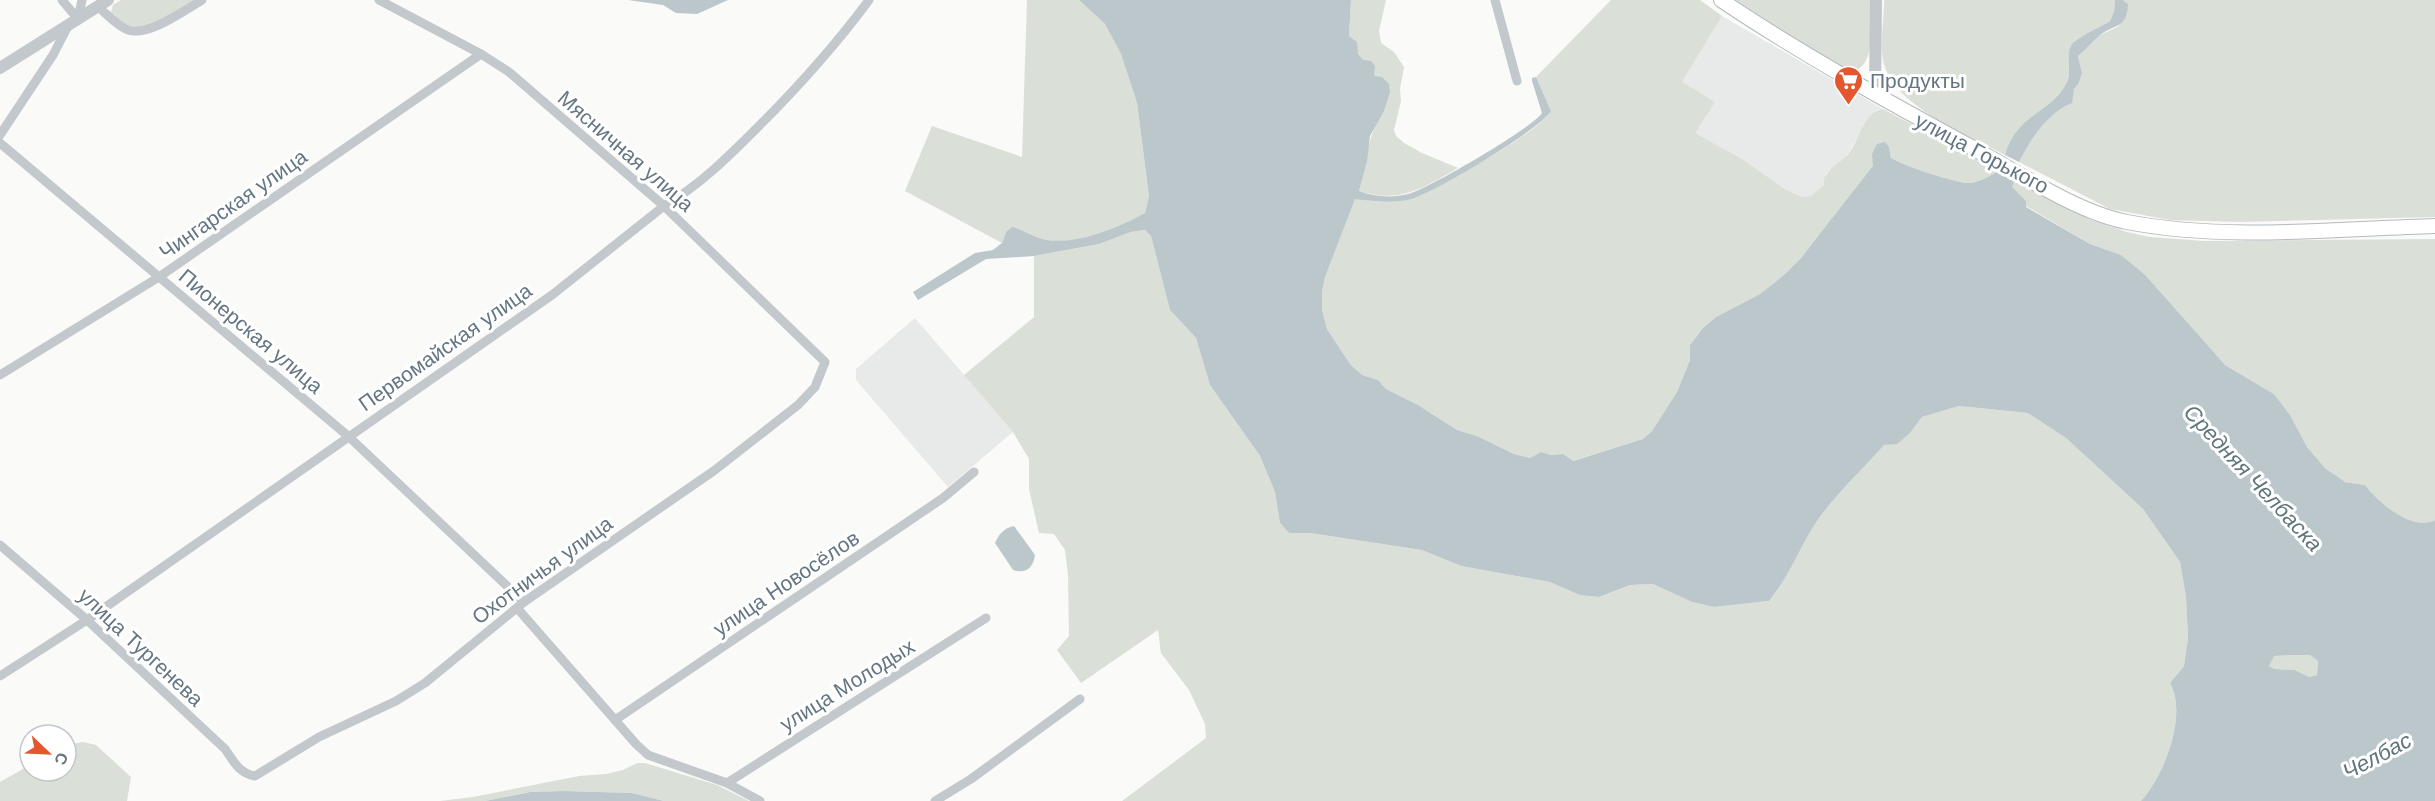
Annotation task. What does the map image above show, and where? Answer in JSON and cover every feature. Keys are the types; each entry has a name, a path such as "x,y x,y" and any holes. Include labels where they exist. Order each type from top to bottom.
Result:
{"main road":[{"name":"улица Горького","path":"1721,0 1773,35 1875,95 2095,212 2124,221 2154,226 2240,232 2435,226"}],"street":[{"path":"62,0 73,22"},
{"path":"0,135 53,55 73,22 82,0"},
{"path":"0,68 103,3 124,28 139,31 154,27 202,0"},
{"name":"Мясничная улица","path":"379,0 481,54 509,72 664,206 825,362"},
{"name":"Первомайская улица","path":"0,676 87,620 552,295 664,206 684,195 739,146 797,87 840,39 869,0"},
{"path":"1495,0 1517,81"},
{"path":"1875,95 1876,0"},
{"name":"Чингарская улица","path":"0,375 159,277 481,54"},
{"name":"Пионерская улица","path":"0,143 348,436 521,605 615,720 648,755 727,783 760,801"},
{"name":"Охотничья улица","path":"255,776 310,742 396,701 424,683 521,605 715,470 798,405 815,387 825,362"},
{"name":"улица Новосёлов","path":"615,720 943,498 974,472"},
{"name":"улица Тургенева","path":"0,545 87,620 225,749 238,768 245,774 255,776"},
{"name":"улица Молодых","path":"727,783 986,618"},
{"path":"935,801 971,779 1080,699"}],"shaded area":[{"path":"121,0 196,0 164,19 138,27 125,24 111,12 113,5"},
{"path":"1027,0 1079,0 1105,24 1121,54 1137,103 1149,196 1145,213 1123,224 1084,238 1046,240 1025,232 1014,231 1006,232 1002,243 905,191 932,126 1022,157"},
{"path":"1351,0 1386,0 1379,31 1381,43 1394,52 1404,67 1400,89 1401,101 1394,130 1396,136 1422,153 1458,168 1411,192 1387,196 1359,191 1370,139 1384,111 1374,76 1358,54 1349,36"},
{"path":"1611,0 1700,0 1722,16 1682,82 1715,102 1695,133 1744,160 1786,190 1803,197 1811,196 1824,185 1829,171 1853,148 1871,115 1883,109 1999,171 1980,181 1968,183 1940,177 1891,158 1889,147 1872,154 1874,166 1801,258 1760,294 1716,317 1703,328 1690,345 1690,360 1677,392 1652,431 1643,439 1572,461 1563,454 1551,455 1541,452 1530,458 1514,454 1477,436 1457,430 1418,405 1386,389 1378,380 1362,375 1350,364 1327,329 1322,310 1322,292 1325,277 1355,198 1371,201 1397,201 1432,188 1503,149 1541,122 1551,111 1536,77"},
{"path":"1733,0 1871,0 1872,33 1868,56 1863,65 1856,70 1846,71 1777,30"},
{"path":"1884,0 2115,0 2114,13 2110,21 2083,36 2071,46 2069,77 2061,92 2017,131 2005,155 1934,117 1900,91 1889,76 1883,60"},
{"path":"2123,0 2435,0 2435,217 2238,222 2170,220 2110,209 2019,162 2028,144 2047,120 2062,107 2071,103 2074,89 2082,73 2078,56 2100,35 2119,26 2128,4"},
{"path":"1722,16 1883,109 1877,110 1864,126 1845,159 1826,173 1824,185 1811,196 1804,197 1786,190 1744,160 1695,133 1682,82"},
{"path":"2015,179 2091,220 2150,237 2204,241 2435,239 2435,520 2426,523 2406,519 2387,507 2365,485 2345,482 2325,468 2307,447 2290,415 2274,394 2225,365 2121,255 2090,244 2026,206 2026,201 2011,187"},
{"path":"1145,230 1151,236 1170,310 1196,338 1210,385 1260,456 1275,492 1280,523 1289,533 1310,533 1422,550 1461,566 1550,582 1581,595 1599,597 1630,585 1653,584 1692,602 1714,607 1769,601 1826,508 1884,445 1897,443 1910,433 1922,417 1959,406 2028,413 2066,438 2143,509 2180,562 2186,597 2188,638 2184,666 2170,683 2175,696 2175,728 2158,777 2141,801 1122,801 1206,738 1205,724 1189,690 1161,653 1158,630 1081,683 1057,650 1069,636 1068,575 1065,550 1054,534 1039,533 1029,489 1029,459 1013,432 964,375 1034,317 1034,256 1099,244 1131,232"},
{"path":"915,318 1013,432 948,487 856,380 856,369"},
{"path":"2310,655 2318,661 2317,675 2309,677 2295,670 2275,669 2269,666 2273,656"},
{"path":"78,743 96,745 131,777 127,801 0,801 0,782 18,772 18,783 78,783"},
{"path":"637,763 645,763 717,785 749,801 664,801 632,793 564,791 529,792 485,801 440,801 473,797 579,776 606,774 623,770"}],"water":[{"path":"628,0 728,0 697,14 676,13 663,5"},
{"path":"1079,0 1351,0 1349,36 1357,42 1358,54 1363,60 1371,61 1375,66 1374,76 1382,77 1389,84 1390,92 1384,111 1370,136 1367,161 1359,191 1377,196 1402,195 1419,190 1479,157 1535,120 1542,113 1532,81 1532,78 1536,77 1551,111 1507,146 1441,185 1411,199 1390,202 1355,199 1325,277 1322,292 1322,310 1327,329 1350,364 1362,375 1378,380 1386,389 1418,405 1457,430 1477,436 1514,454 1530,458 1541,452 1551,455 1563,454 1573,461 1643,439 1652,431 1677,392 1690,360 1690,345 1703,328 1716,317 1760,294 1801,258 1873,166 1872,154 1877,144 1885,142 1889,147 1891,158 1951,180 1972,183 1999,171 2015,179 2012,187 2026,201 2026,207 2090,244 2121,255 2145,275 2225,365 2274,394 2290,415 2307,447 2325,468 2345,482 2365,485 2387,507 2406,519 2426,523 2435,520 2435,801 2141,801 2158,777 2175,728 2175,696 2170,683 2184,666 2188,638 2186,597 2180,562 2143,509 2066,438 2028,413 1959,406 1922,417 1910,433 1897,444 1884,445 1826,508 1769,601 1714,607 1692,602 1653,584 1630,585 1599,597 1580,595 1550,582 1461,566 1422,550 1310,533 1289,533 1280,523 1275,492 1260,456 1210,385 1196,338 1170,310 1151,236 1145,230 1131,232 1099,244 1034,256 986,259 918,300 913,292 975,253 993,250 1002,243 1006,232 1012,227 1047,240 1072,240 1098,234 1145,213 1149,196 1137,103 1121,54 1105,24","holes":["2310,655 2318,661 2317,675 2309,677 2295,670 2275,669 2269,666 2274,656"]},
{"path":"2115,0 2123,0 2128,4 2125,18 2119,25 2099,36 2078,56 2082,73 2074,89 2072,103 2047,120 2028,145 2019,162 2005,155 2017,131 2061,92 2069,77 2071,46 2083,36 2110,21 2114,12"},
{"path":"1014,526 1035,555 1031,567 1022,571 1013,570 995,543 1002,532"},
{"path":"530,792 632,793 664,801 485,801"}],"place":[{"name":"Продукты","path":"1849,106"}],"water label":[{"name":"Средняя Челбаска","path":"2253,478"},
{"name":"Челбас","path":"2377,756"}]}
